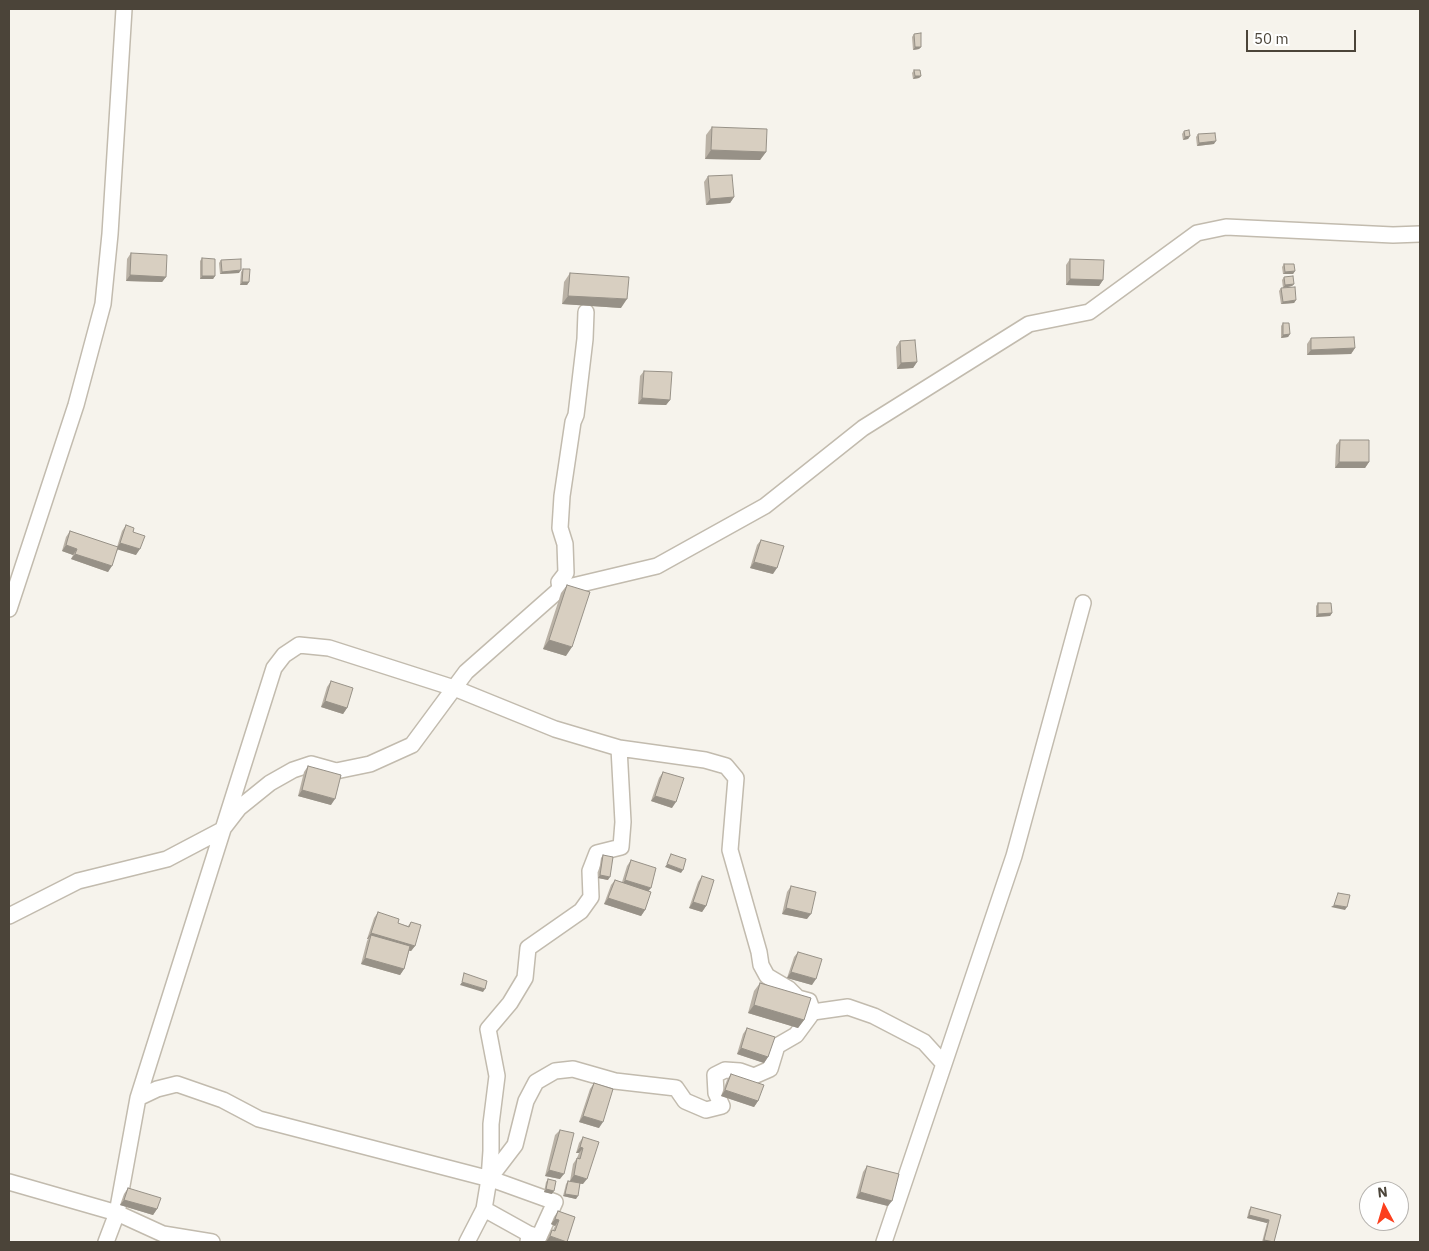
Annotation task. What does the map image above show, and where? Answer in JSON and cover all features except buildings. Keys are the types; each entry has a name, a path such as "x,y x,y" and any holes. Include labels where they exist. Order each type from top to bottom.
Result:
{"street":[{"path":"9,609 76,405 103,304 110,234 124,9"},
{"path":"9,916 78,881 167,859 222,830 239,808 270,783 294,770 311,764 336,771 370,764 412,745 466,672 560,589 657,566 765,506 863,428 1029,324 1089,312 1197,233 1226,227 1393,235 1420,234"},
{"path":"560,589 559,582 566,573 565,544 560,528 563,489 573,422 576,415 585,339 586,312"},
{"path":"884,1242 1014,856 1083,603"},
{"path":"106,1242 117,1213 138,1098 274,668 284,654 299,645 329,648 454,688 555,730 619,748 705,760 726,766 736,778 730,850 761,965 767,976 789,989 798,998 809,1001 813,1012"},
{"path":"467,1242 484,1209 492,1151 490,1124 497,1076 488,1030 510,1003 525,978 528,948 581,911 591,897 590,871 597,853 621,847 623,822 619,748"},
{"path":"489,1179 515,1145 526,1101 536,1082 555,1071 573,1069 615,1081 676,1088 685,1101 706,1110 722,1106 716,1093 715,1075 725,1070 740,1071 754,1076 770,1069 778,1046 796,1035 813,1012 848,1007 874,1016 924,1042 944,1064"},
{"path":"138,1098 157,1089 177,1084 223,1100 259,1119 489,1179 555,1202 540,1236 529,1238 484,1209"},
{"path":"9,1182 117,1213 163,1234 212,1242"}]}
